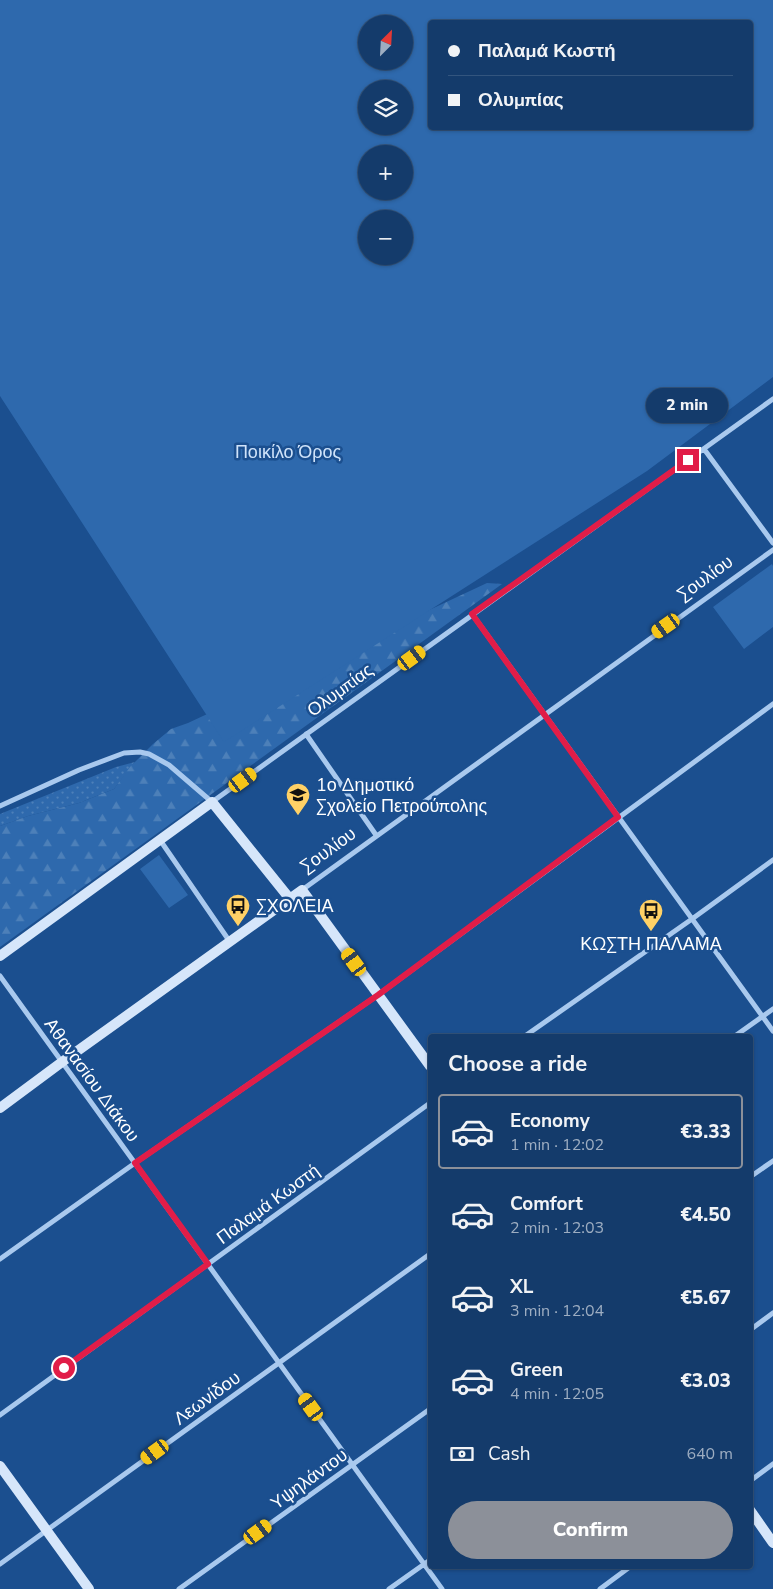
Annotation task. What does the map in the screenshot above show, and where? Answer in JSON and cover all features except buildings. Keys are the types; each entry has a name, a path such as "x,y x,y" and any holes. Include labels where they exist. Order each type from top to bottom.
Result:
{"street":[{"name":"Ολυμπίας","path":"0,956 472,614 773,399"},
{"path":"704,449 773,543"},
{"name":"Σουλίου","path":"0,1108 773,550"},
{"path":"472,614 773,1031"},
{"path":"0,1259 378,995 773,704"},
{"path":"306,734 376,835"},
{"path":"0,806 79,770 124,754 140,752 149,754 169,765 212,802 290,899"},
{"path":"159,840 230,942"},
{"path":"528,1034 773,860"},
{"path":"302,890 428,1063"},
{"name":"Αθανασίου Διάκου","path":"0,976 442,1589"},
{"path":"738,1034 773,1009"},
{"name":"Παλαμά Κωστή","path":"0,1415 428,1105"},
{"path":"753,1175 773,1161"},
{"name":"Λεωνίδου","path":"0,1564 428,1255"},
{"path":"753,1328 773,1313"},
{"name":"Υψηλάντου","path":"179,1589 428,1410"},
{"path":"753,1479 773,1464"},
{"path":"0,1466 89,1589"},
{"path":"753,1514 773,1542"},
{"path":"389,1589 428,1561"},
{"path":"600,1589 628,1569"}],"green space":[{"name":"Ποικίλο Όρος","path":"0,0 773,0 773,377 647,471 224,742 0,396"},
{"path":"772,564 773,627 744,649 713,607"},
{"path":"487,583 502,584 0,947 0,826 28,816 79,803 114,789 130,767 171,729 188,723"},
{"path":"135,762 114,789 79,803 28,816 0,826 0,814 116,767"},
{"path":"159,855 188,895 169,908 140,869"}],"place":[{"name":"1ο Δημοτικό Σχολείο Πετρούπολης","path":"298,816"},
{"name":"ΣΧΟΛΕΙΑ","path":"238,927"},
{"name":"ΚΩΣΤΗ ΠΑΛΑΜΑ","path":"651,932"}],"route":[{"path":"64,1368 208,1264 135,1163 378,995 618,817 472,614 688,460"}]}
